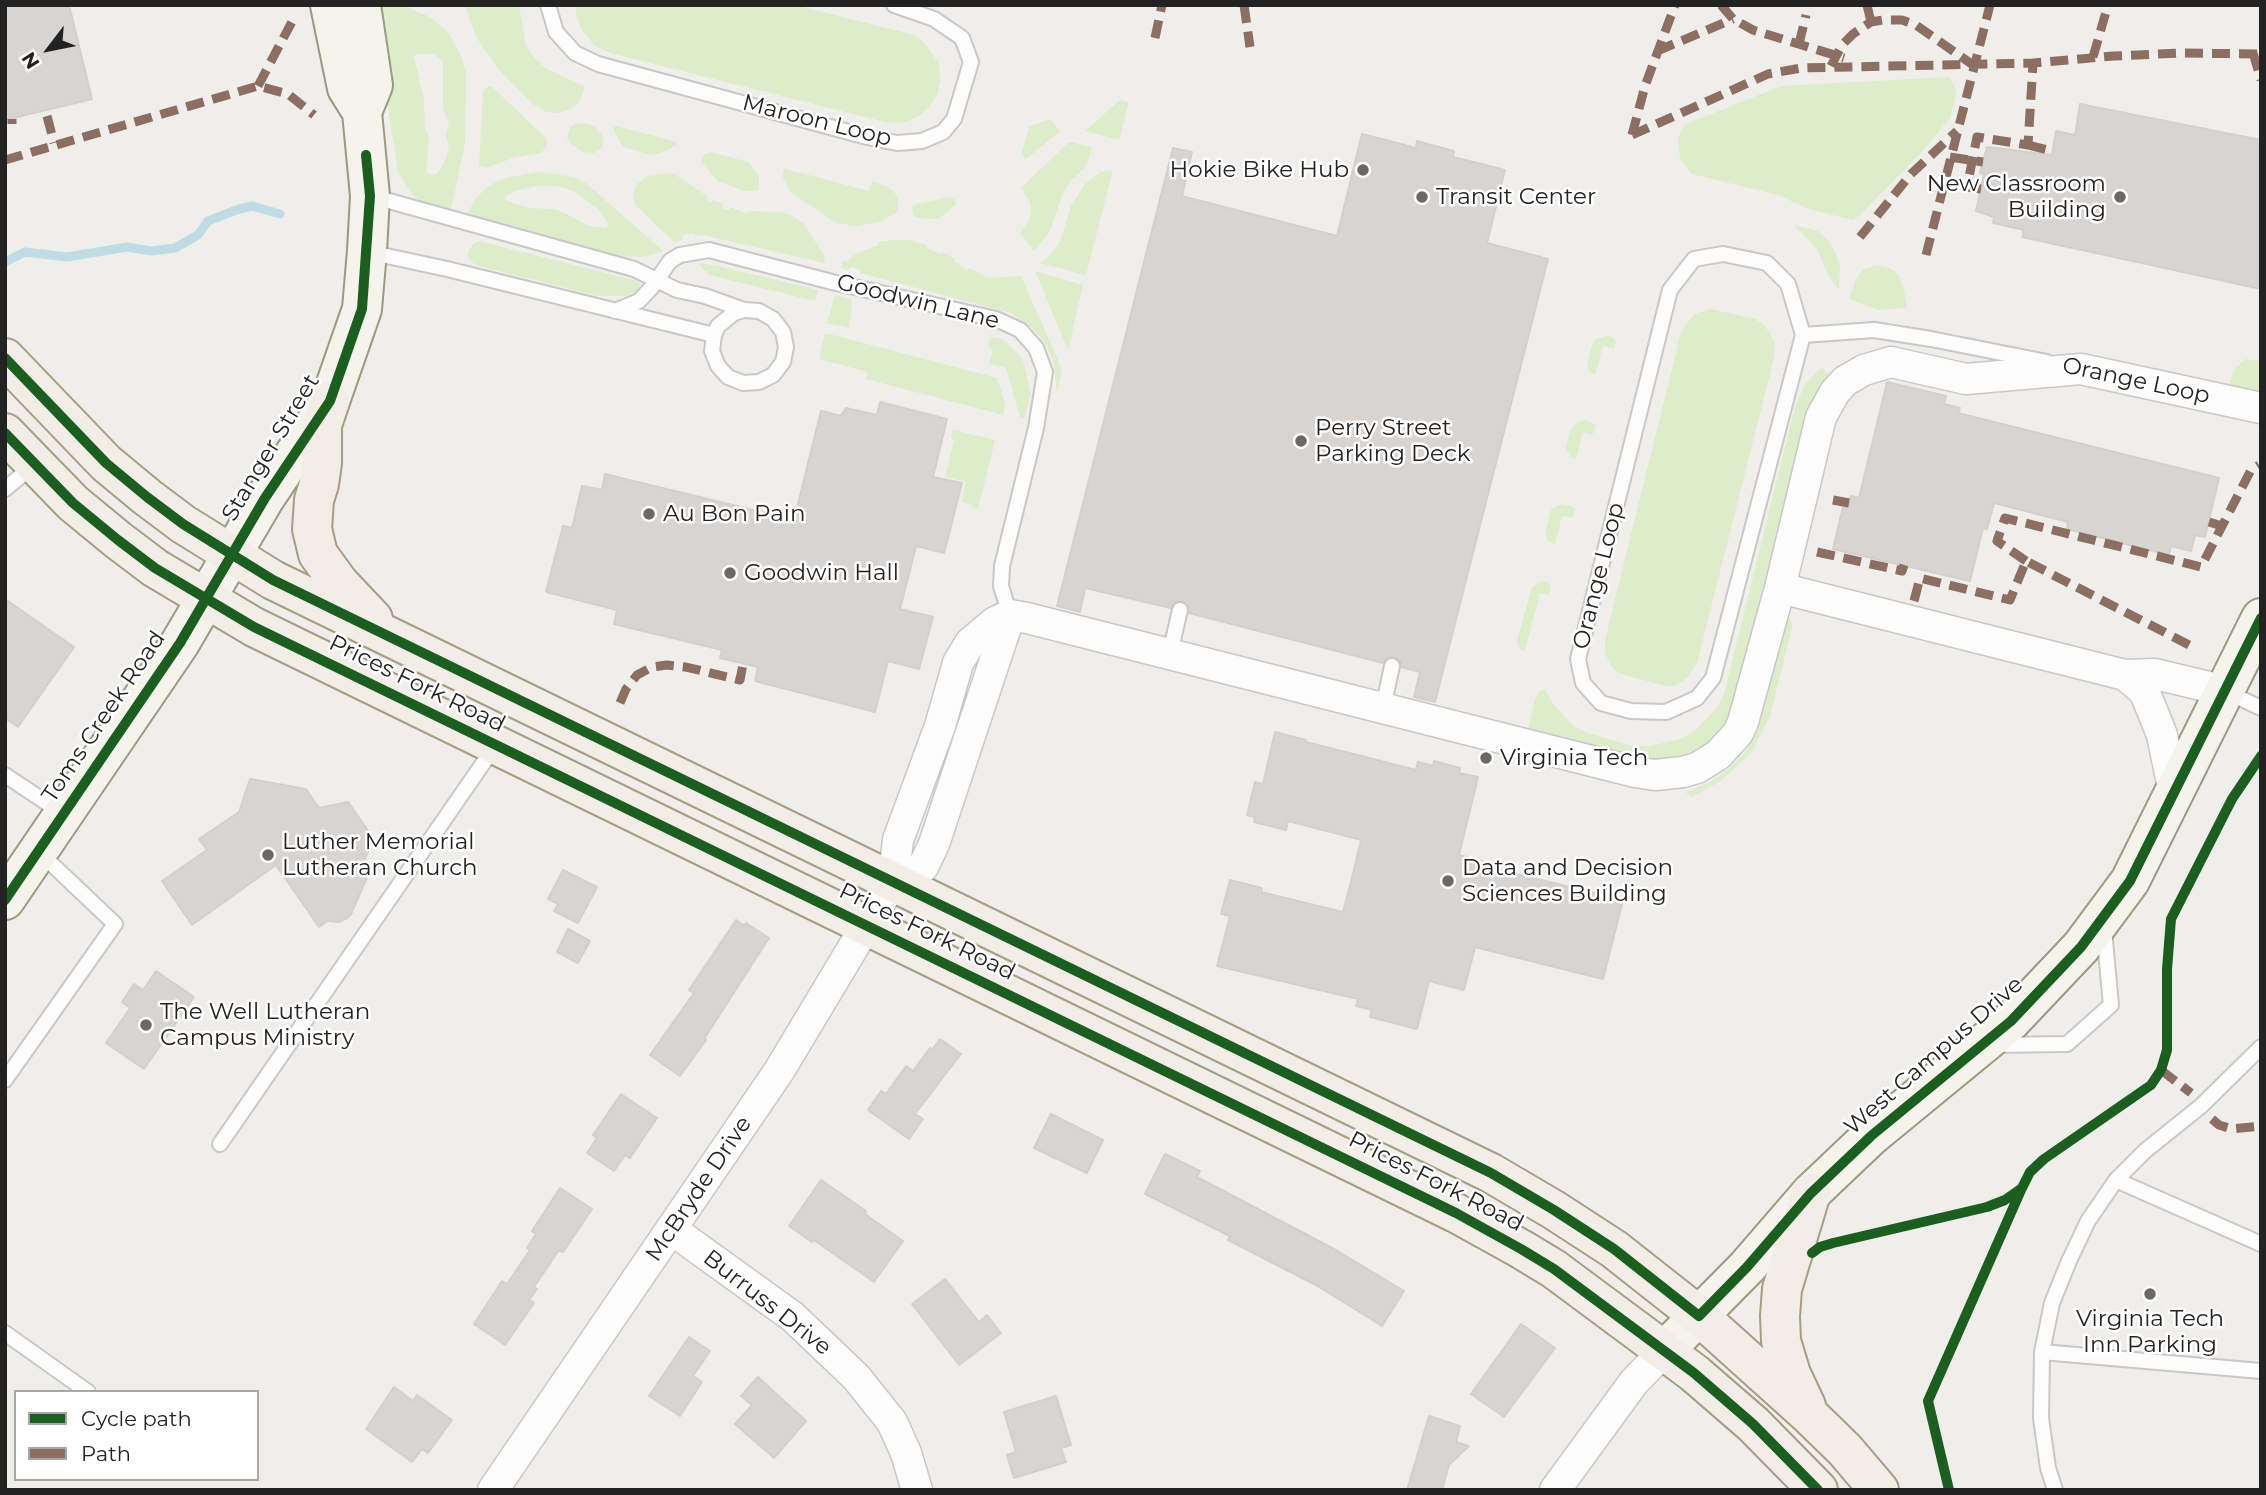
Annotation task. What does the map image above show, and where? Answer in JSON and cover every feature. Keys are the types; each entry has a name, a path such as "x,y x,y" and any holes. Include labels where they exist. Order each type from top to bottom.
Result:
{"main road":[{"name":"Prices Fork Road","path":"5,358 106,463 183,524 273,580 1491,1173 1554,1210 1614,1249 1699,1317 1809,1415 1845,1450 1879,1490"},
{"path":"330,401 322,425 322,463 314,500 312,529 318,554 363,611 399,640"},
{"name":"Prices Fork Road","path":"5,433 73,503 118,540 155,568 254,627 1456,1213 1554,1269 1665,1350 1753,1424 1818,1490"},
{"path":"1809,1415 1791,1374 1781,1341 1780,1316 1782,1289 1811,1194"}],"street":[{"name":"Stanger Street","path":"232,555 265,498 330,401 362,309 370,196 362,112 347,88 330,5"},
{"name":"Stanger Street","path":"361,5 373,85 362,112"},
{"path":"893,881 898,840 940,726 958,663 970,643 995,622 1010,615 1170,653 1635,772 1655,775 1697,768 1717,755 1738,733 1748,709 1821,417 1844,382 1864,370 1891,362 1966,379 2081,369"},
{"name":"Orange Loop","path":"2081,369 2261,408"},
{"name":"Toms Creek Road","path":"5,900 180,643 232,555"},
{"path":"1780,588 2124,675 2155,674 2226,691"},
{"name":"West Campus Drive","path":"1665,1350 1747,1268 1811,1194 1871,1136 2036,998 2081,947 2130,881 2261,618"},
{"path":"2124,675 2144,691 2162,735 2174,793"},
{"name":"McBryde Drive","path":"494,1490 779,1071 893,881"},
{"name":"Burruss Drive","path":"671,1229 793,1317 856,1377 892,1422 906,1453 917,1490"},
{"path":"1555,1490 1634,1382 1665,1350"}],"lane":[{"name":"Maroon Loop","path":"548,5 556,32 575,53 598,64 867,137 897,143 922,141 943,132 954,119 971,62 962,38 934,19 894,5"},
{"path":"370,196 634,269 677,290 759,312 773,319 783,332 786,347 782,362 773,375 759,382 743,383 728,377 718,366 712,351 714,335 725,318 744,310"},
{"name":"Goodwin Lane","path":"615,311 639,300 670,261 680,255 709,250 832,282 996,319 1020,330 1037,348 1045,372 1037,428 1002,566 1000,586 1010,615"},
{"path":"367,251 714,335"},
{"name":"Orange Loop","path":"1723,254 1767,263 1788,284 1803,335 1713,678 1697,698 1666,712 1631,711 1601,703 1583,683 1578,659 1670,290 1694,259 1723,254"},
{"name":"Orange Loop","path":"1803,335 1874,330 1931,338 2081,369"},
{"path":"5,489 35,464"},
{"path":"1170,653 1180,610"},
{"path":"1383,708 1392,666"},
{"path":"2226,691 2261,708"},
{"path":"220,1144 496,745"},
{"path":"5,775 63,814"},
{"path":"5,1080 115,924 38,851"},
{"path":"1982,1045 2067,1044 2111,1005 2103,919"},
{"path":"2055,1490 2048,1468 2042,1418 2042,1352 2052,1303 2069,1261 2088,1221 2116,1180 2145,1151 2201,1106 2261,1047"},
{"path":"2116,1180 2261,1244"},
{"path":"5,1333 85,1390"},
{"path":"2042,1352 2261,1371"}],"green space":[{"path":"372,5 402,5 430,17 447,31 460,53 466,73 465,143 450,214 426,205 413,195 398,172","holes":["416,54 433,54 443,61 443,109 449,123 446,158 438,173 433,175 426,173 429,136 425,130 424,100 414,57"]},
{"path":"465,5 519,5 526,45 534,58 546,68 585,87 579,103 570,110 558,113 546,112 534,105 499,70 476,37"},
{"path":"576,5 796,5 914,35 922,40 939,63 940,81 937,95 919,116 907,122 877,120 610,53 595,46 581,29"},
{"path":"1949,77 1957,92 1950,118 1921,153 1852,220 1806,208 1778,195 1692,174 1680,159 1678,138 1684,125 1781,86"},
{"path":"491,86 546,138 547,145 544,150 486,168 479,166 483,90"},
{"path":"1120,100 1129,102 1119,140 1085,131"},
{"path":"1050,119 1060,131 1025,160 1022,152 1029,127"},
{"path":"584,123 595,127 604,141 601,149 594,153 583,152 567,138 570,127"},
{"path":"616,126 677,144 669,150 651,155 623,147 614,131"},
{"path":"1069,142 1092,147 1086,166 1063,193 1049,233 1034,251 1020,233 1030,219 1031,210 1030,202 1021,188"},
{"path":"711,152 748,162 759,176 759,188 756,191 744,191 718,181 701,162 705,154"},
{"path":"786,166 786,169 869,191 872,181 888,187 898,199 896,213 880,222 856,226 836,223 789,191 783,178"},
{"path":"1113,170 1086,275 1039,263 1047,258 1060,242 1071,206 1085,184 1100,172"},
{"path":"537,172 575,177 586,183 663,251 643,257 621,256 466,217 475,199 501,179","holes":["541,185 559,186 575,192 598,209 609,224 606,228 588,226 554,209 529,208 505,200 505,197 515,191"]},
{"path":"673,173 707,196 706,199 723,204 722,208 729,210 730,207 747,214 749,211 791,215 804,224 825,257 824,263 702,235 695,236 694,233 683,235 683,239 675,243 635,205 633,194 636,185 647,176"},
{"path":"951,197 956,205 938,219 918,218 913,215 912,207 916,204"},
{"path":"1794,225 1818,231 1831,243 1840,264 1839,290 1828,275 1817,249"},
{"path":"908,240 927,245 927,248 941,254 943,252 955,259 954,261 967,270 969,268 988,278 1021,276 1058,360 1062,373 1057,392 1053,360 1044,342 1033,329 1011,313 860,273 861,270 850,267 849,271 841,268 843,261 878,245 878,242"},
{"path":"479,241 637,281 640,286 626,296 598,296 475,265 468,257 468,251"},
{"path":"698,263 818,290 815,301 709,275"},
{"path":"1876,265 1890,268 1899,275 1907,308 1879,310 1849,299 1856,279 1863,270"},
{"path":"1035,271 1083,285 1068,350"},
{"path":"835,295 851,299 849,328 827,323"},
{"path":"1711,309 1756,319 1765,326 1775,342 1774,358 1697,663 1687,678 1674,686 1665,686 1618,673 1605,653 1605,640 1681,332 1694,314"},
{"path":"825,333 997,378 1005,403 1003,415 866,379 868,372 819,359"},
{"path":"1606,336 1612,337 1616,342 1614,349 1603,346 1595,375 1589,371 1587,365 1593,342"},
{"path":"994,337 1004,340 1022,357 1031,394 1024,419 1020,417 1006,368 989,364 993,349 988,347 990,339"},
{"path":"2245,359 2261,361 2261,391 2229,384 2233,371"},
{"path":"1822,367 1832,378 1772,571 1765,579 1732,706 1721,732 1706,747 1677,761 1646,762 1527,733 1535,699 1539,691 1545,689 1553,704 1574,726 1587,733 1633,746 1651,746 1683,738 1696,730 1717,707 1724,694 1795,407 1805,384"},
{"path":"1586,420 1596,425 1593,434 1583,432 1576,459 1571,458 1566,449 1570,430 1577,422"},
{"path":"953,430 995,440 978,509 962,502 966,482 945,477 954,440 951,439"},
{"path":"1561,504 1575,509 1573,518 1562,516 1555,544 1547,541 1545,533 1551,510"},
{"path":"1542,581 1551,587 1550,595 1540,593 1525,651 1520,649 1517,641 1532,587"},
{"path":"1789,618 1793,624 1770,716 1752,752 1722,780 1691,798 1686,792 1710,782 1729,769 1745,753 1756,734 1785,623"}],"building":[{"path":"5,5 69,5 92,99 5,120"},
{"name":"New Classroom Building","path":"2080,104 2261,140 2261,289 2022,237 2024,230 1993,223 1994,217 1976,211 1984,174 1980,173 1987,147 2052,155 2056,131 2075,135"},
{"name":"Perry Street Parking Deck","path":"1362,134 1416,148 1417,141 1454,151 1453,157 1505,170 1487,243 1548,259 1435,702 1414,697 1420,672 1401,667 1401,662 1395,657 1388,657 1383,663 1189,613 1189,607 1183,601 1177,601 1171,608 1085,588 1080,612 1057,606 1173,148 1192,152 1182,196 1337,236"},
{"path":"1887,382 1946,396 1944,404 1960,408 1958,413 2219,478 2205,537 2195,535 2191,551 2171,546 2169,555 2067,529 2068,522 1994,503 1987,529 1983,528 1970,581 1833,549 1843,507 1848,508 1851,496 1859,498"},
{"name":"Goodwin Hall","path":"880,402 947,419 933,477 962,483 944,553 916,546 900,609 933,617 919,669 888,661 875,712 755,681 758,667 720,658 722,650 614,624 617,610 546,592 563,526 572,528 582,486 602,490 605,474 794,520 821,411 841,416 846,408 877,415"},
{"path":"5,599 74,647 18,727 5,718"},
{"name":"Data and Decision Sciences Building","path":"1275,732 1416,770 1418,762 1433,766 1434,761 1460,768 1459,773 1478,777 1459,855 1485,862 1484,866 1623,900 1603,979 1475,947 1464,990 1429,981 1417,1029 1370,1017 1372,1010 1356,1006 1358,999 1217,966 1230,916 1221,914 1230,880 1262,888 1261,892 1343,912 1353,874 1361,840 1288,821 1286,830 1254,822 1255,817 1247,815 1255,782 1263,784"},
{"name":"Luther Memorial Lutheran Church","path":"250,779 306,789 319,808 348,802 374,839 360,870 369,873 347,918 339,922 327,921 319,927 276,865 192,925 162,881 207,850 199,839 239,812"},
{"path":"563,870 597,887 578,923 554,911 558,904 548,899"},
{"path":"736,920 745,926 746,923 769,938 704,1039 706,1040 680,1076 650,1055 694,993 689,990"},
{"path":"568,929 590,941 578,963 557,952"},
{"name":"The Well Lutheran Campus Ministry","path":"156,971 194,997 144,1069 106,1043 130,1008 122,1002 134,984 143,990"},
{"path":"940,1039 961,1054 915,1114 923,1119 909,1139 868,1110 881,1091 886,1094 906,1066 913,1071"},
{"path":"621,1094 657,1118 630,1158 625,1155 614,1171 587,1153 597,1138 593,1135"},
{"path":"1051,1114 1103,1140 1087,1173 1034,1148"},
{"path":"1165,1154 1200,1171 1197,1177 1334,1249 1404,1291 1382,1326 1316,1285 1228,1240 1230,1236 1145,1194"},
{"path":"821,1180 903,1241 874,1282 789,1226"},
{"path":"560,1188 592,1209 563,1252 559,1250 534,1287 537,1289 529,1300 534,1303 505,1345 474,1324 502,1281 507,1284 530,1250 527,1248 536,1234 532,1231"},
{"path":"945,1279 979,1322 987,1315 1001,1333 959,1365 912,1304"},
{"path":"1521,1324 1555,1348 1504,1417 1471,1394"},
{"path":"689,1337 710,1351 693,1376 702,1382 680,1416 649,1396"},
{"path":"758,1377 806,1421 774,1458 735,1424 752,1405 741,1396"},
{"path":"394,1387 413,1401 417,1395 452,1420 428,1453 422,1449 412,1462 366,1429"},
{"path":"1056,1396 1071,1445 1061,1448 1066,1462 1014,1478 1007,1455 1016,1452 1004,1412"},
{"path":"1429,1416 1460,1426 1456,1442 1469,1446 1449,1465 1442,1490 1407,1490"}],"waterway":[{"path":"5,262 25,252 67,257 127,247 151,251 175,248 198,235 208,221 239,209 252,206 280,214"}],"marked path":[{"path":"1155,38 1162,5"},
{"path":"1244,5 1250,47"},
{"path":"1632,135 1645,86 1675,5"},
{"path":"1721,5 1733,19 1753,30 1844,58"},
{"path":"1867,5 1871,22"},
{"path":"1926,255 1990,5"},
{"path":"2093,57 2108,5"},
{"path":"1799,44 1806,15"},
{"path":"258,86 295,16"},
{"path":"1657,51 1733,19"},
{"path":"1831,66 1842,45 1853,34 1871,22 1883,20 1902,20 1916,25 1973,65"},
{"path":"1632,135 1768,74 1801,68 2033,63 2180,53 2261,54"},
{"path":"2253,53 2261,80"},
{"path":"1981,189 1967,187 1977,137 2028,145 2033,63"},
{"path":"5,160 258,86 288,94 314,115"},
{"path":"47,116 54,143"},
{"path":"12,119 12,124"},
{"path":"1860,237 1911,174 1957,131"},
{"path":"2028,145 2052,151"},
{"path":"1950,157 1983,162"},
{"path":"2026,561 1997,541 2005,518 2201,567 2251,470 2259,465"},
{"path":"1833,500 1849,503"},
{"path":"2209,522 2222,526"},
{"path":"1817,552 1902,571 1904,565"},
{"path":"1914,601 1920,578 2010,600 2026,561 2195,648"},
{"path":"620,703 626,689 637,675 652,667 686,667 740,680 743,664"},
{"path":"2161,1070 2191,1093"},
{"path":"2212,1119 2219,1125 2232,1129 2261,1126"}],"cycle path":[{"path":"5,900 180,643 265,498 330,401 362,309 370,196 366,155"},
{"path":"5,358 106,463 147,497 183,524 273,580 1491,1173 1614,1249 1699,1316 1747,1267 1811,1193 1871,1136 2011,1021 2081,947 2130,881 2261,618"},
{"path":"5,433 73,503 118,540 155,568 254,627 1456,1213 1521,1249 1554,1269 1694,1373 1753,1424 1818,1490"},
{"path":"1812,1253 1833,1243 1987,1207 2005,1200 2022,1188 2030,1172 2044,1159 2151,1085 2161,1070 2167,1050 2167,969 2171,919 2232,799 2261,756"},
{"path":"1949,1490 1928,1401 2021,1190"}],"place":[{"name":"Hokie Bike Hub","path":"1363,170"},
{"name":"Transit Center","path":"1422,197"},
{"name":"New Classroom Building","path":"2120,197"},
{"name":"Perry Street Parking Deck","path":"1301,441"},
{"name":"Au Bon Pain","path":"649,514"},
{"name":"Goodwin Hall","path":"730,573"},
{"name":"Virginia Tech","path":"1486,758"},
{"name":"Luther Memorial Lutheran Church","path":"268,855"},
{"name":"Data and Decision Sciences Building","path":"1448,881"},
{"name":"The Well Lutheran Campus Ministry","path":"146,1025"},
{"name":"Virginia Tech Inn Parking","path":"2150,1294"}]}
